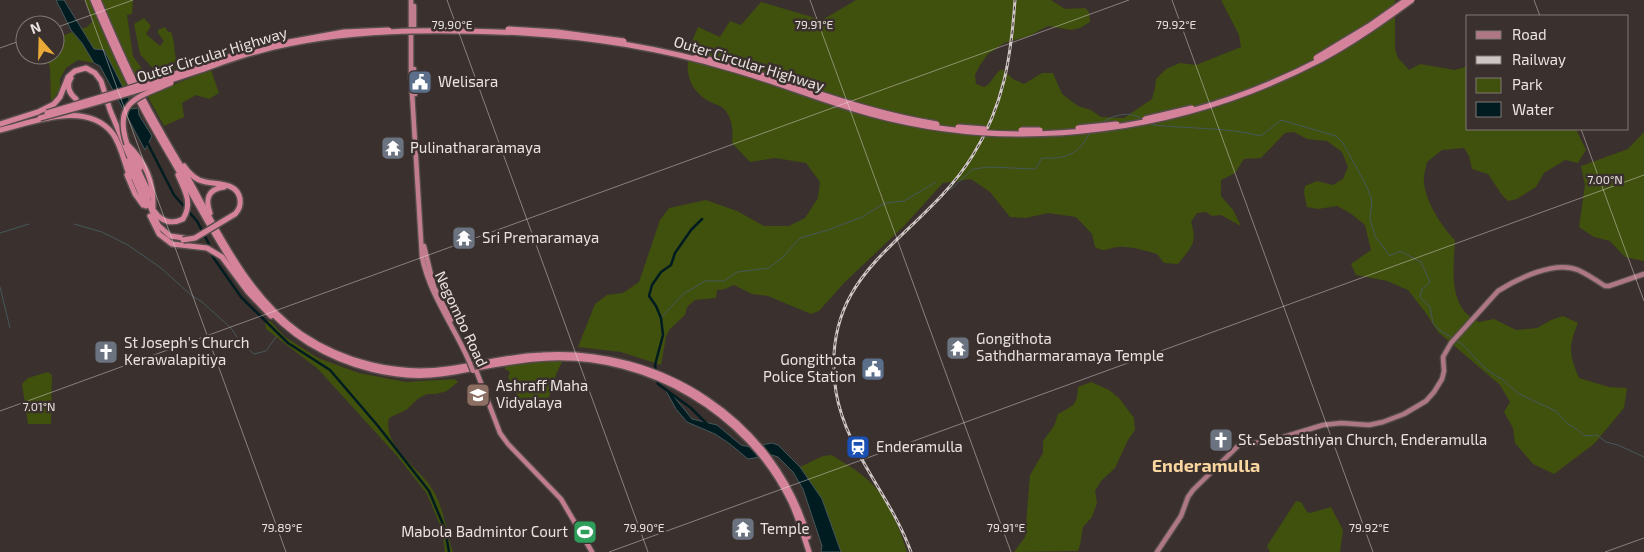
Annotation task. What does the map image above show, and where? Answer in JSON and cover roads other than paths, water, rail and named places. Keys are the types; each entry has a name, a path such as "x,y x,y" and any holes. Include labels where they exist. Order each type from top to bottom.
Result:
{"highway":[{"path":"93,0 133,89 210,227 249,286 276,317 299,337"},
{"path":"98,0 130,74 236,261 261,295 283,318 301,333 342,356 375,366 403,370 436,370 516,357 566,354 600,357 640,369 664,380 708,405 727,420 752,445 769,466 790,501 810,552"},
{"name":"Negombo Road","path":"413,0 412,66 422,258 428,280 435,297 471,361 498,434 506,445 559,500 590,552"},
{"name":"Outer Circular Highway","path":"40,116 258,48 312,36 344,32 406,29 524,30 608,38 684,53 744,68 856,106 920,121 988,129 1069,129 1156,117 1196,107 1244,91 1318,57 1369,26 1406,0"},
{"name":"Outer Circular Highway","path":"0,127 120,96 260,51 328,38 407,32 524,34 592,40 676,54 748,74 848,108 920,125 989,133 1068,132 1116,127 1162,119 1245,94 1277,81 1325,57 1371,29 1412,0"},
{"path":"40,116 57,101 67,80 75,71 80,68 91,70 98,76 156,224 172,239 196,238 239,210 240,202 237,191 226,185 205,182 194,177 158,126"},
{"path":"118,92 86,100 76,99 69,91 69,80 80,71 89,71 99,81 107,107 149,203 162,220 171,222 183,219 188,206 186,193 159,137"},
{"path":"149,203 126,150 123,115 134,100 199,71"},
{"path":"40,116 83,116 103,125 113,134 139,167 157,231 165,240 172,244 210,249 227,262 248,292 264,310 287,330 327,353 370,369 404,374 438,374 526,360 560,358 612,363 640,369"},
{"path":"126,150 139,159 152,193 149,203"},
{"path":"234,213 238,202 237,196 232,190 226,187 217,188 211,192 208,196 208,207 236,261"}],"main road":[{"path":"1157,552 1181,516 1188,497 1193,490 1237,446 1245,443 1262,443 1274,440 1323,424 1369,425 1404,414 1426,401 1438,387 1444,374 1442,357 1451,343 1498,291 1511,283 1536,273 1560,267 1577,269 1605,286 1644,274"}],"water":[{"path":"56,0 64,0 94,49 104,50 129,99 132,109 138,108 139,115 152,136 145,150 100,66 94,63 82,43 71,30"},
{"path":"665,389 671,393 692,419 717,425 741,445 750,447 772,443 778,445 800,467 822,499 841,552 821,552 822,546 803,489 793,472 778,457 772,455 748,459 715,434 687,422 676,409"}],"waterway":[{"path":"1101,123 1112,117 1127,114 1143,119"},
{"path":"1149,123 1154,125 1234,131 1261,136 1281,120 1336,136 1343,143 1367,187 1372,201 1370,219 1375,236 1390,256 1400,251 1421,262 1430,282 1422,289 1420,297 1430,307 1433,323 1438,329 1462,344 1486,369 1519,394 1556,411 1568,424 1585,436 1597,435 1606,442 1618,445 1644,457"},
{"path":"950,190 973,169 989,167 1035,169 1042,158 1058,158 1076,151 1086,140 1090,132"},
{"path":"147,142 174,195 197,221 208,242 213,257 241,297 288,343 330,370 378,426 429,491 445,529 449,552"},
{"path":"661,318 682,295 705,281 724,281 737,272 769,268 783,257 800,238 862,217 885,203 904,201 936,182"},
{"path":"702,219 691,230 675,253 671,265 661,272 652,285 649,296 661,318 663,335 655,365 658,384 691,408 707,424"},
{"path":"0,233 29,224"},
{"path":"74,224 102,232 128,245 161,268 231,328 241,343 254,354 266,351 276,337"},
{"path":"0,287 10,328"}],"railway":[{"path":"911,552 892,512 859,454 841,414 836,392 834,350 842,315 857,285 877,260 951,185 984,136 999,99 1004,80 1011,41 1015,0"}],"place":[{"name":"Welisara","path":"420,82"},
{"name":"Pulinathararamaya","path":"393,148"},
{"name":"Sri Premaramaya","path":"464,238"},
{"name":"Gongithota Sathdharmaramaya Temple","path":"958,348"},
{"name":"St Joseph's Church Kerawalapitiya","path":"106,352"},
{"name":"Gongithota Police Station","path":"873,369"},
{"name":"Ashraff Maha Vidyalaya","path":"478,395"},
{"name":"St. Sebasthiyan Church, Enderamulla","path":"1221,440"},
{"name":"Enderamulla","path":"858,447"},
{"name":"Temple","path":"743,529"},
{"name":"Mabola Badmintor Court","path":"585,532"}],"district":[{"name":"Enderamulla","path":"1206,466"}]}
